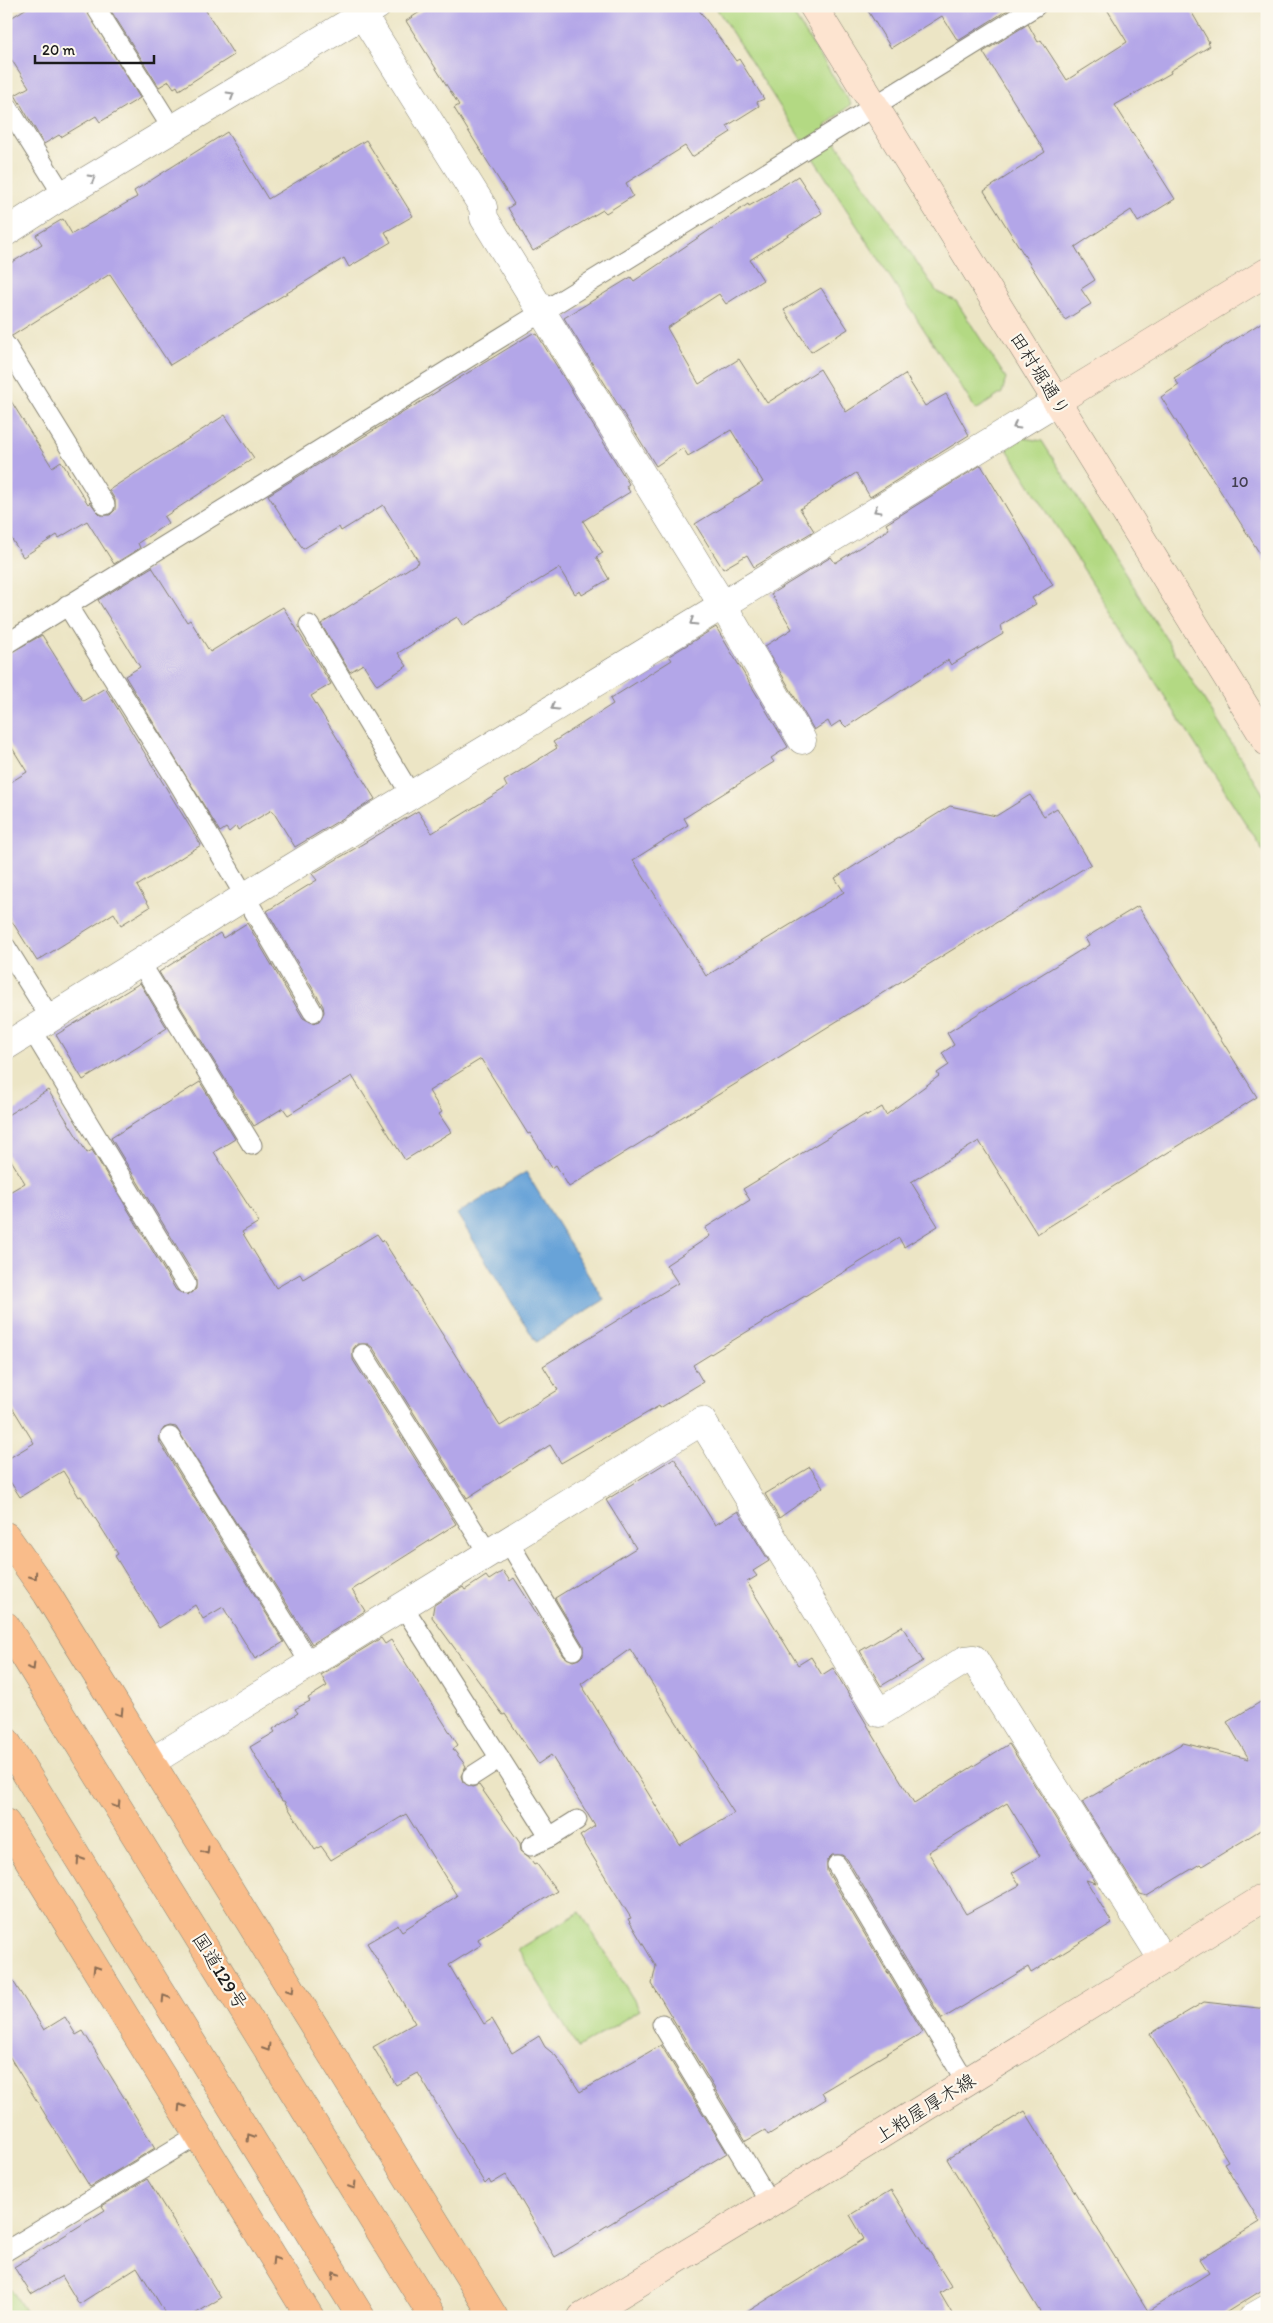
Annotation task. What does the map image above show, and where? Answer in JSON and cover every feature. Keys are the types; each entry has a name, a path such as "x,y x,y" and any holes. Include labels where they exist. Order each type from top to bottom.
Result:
{"highway":[{"path":"6,1536 47,1594 494,2317"},
{"name":"国道129号","path":"6,1626 434,2317"},
{"path":"6,1741 361,2317"},
{"path":"6,1823 14,1852 198,2135 310,2317"}],"street":[{"name":"田村堀通り","path":"813,6 1267,742"},
{"path":"6,232 366,9 483,207 484,218 722,604 802,740"},
{"path":"6,1046 411,794 1267,272"},
{"path":"151,1762 702,1421 879,1714 965,1660 974,1659 1163,1960"},
{"name":"上粕屋厚木線","path":"582,2317 1267,1896"},
{"path":"1253,2317 1267,2308"}],"lane":[{"path":"95,6 173,130"},
{"path":"6,644 1036,6"},
{"path":"6,104 63,195"},
{"path":"6,345 105,505"},
{"path":"67,605 176,781 313,1012"},
{"path":"309,625 411,794"},
{"path":"6,946 41,1024 186,1284"},
{"path":"140,962 252,1145"},
{"path":"363,1354 498,1547 573,1650"},
{"path":"170,1437 310,1663"},
{"path":"403,1606 550,1837"},
{"path":"472,1776 500,1758"},
{"path":"532,1846 577,1820"},
{"path":"837,1865 966,2082"},
{"path":"662,2024 770,2203"},
{"path":"6,2250 198,2135"}],"green space":[{"path":"715,6 788,6 851,104 825,126 937,292 956,301 1006,378 1002,393 976,410"},
{"path":"1023,438 1042,441 1267,800 1267,857 1007,449"},
{"path":"580,1912 640,2010 578,2048 518,1949"},
{"path":"6,2281 29,2317 6,2317"}],"water":[{"path":"526,1172 604,1300 536,1342 457,1214"}],"building":[{"path":"30,6 84,6 140,98 100,122 96,116 61,137 59,135 44,144 15,95 29,87 6,51 6,21"},
{"path":"108,6 203,6 234,55 179,90 177,86 174,88 169,81 159,87"},
{"path":"429,6 696,6 736,61 739,59 764,99 757,102 759,106 727,126 731,132 692,157 685,146 626,183 633,196 606,213 603,210 533,251 508,208 514,204 454,108 459,105 406,21"},
{"path":"865,6 1014,6 958,41 942,16 891,48"},
{"path":"1105,6 1188,6 1210,46 1170,71 1171,73 1115,105 1175,199 1138,222 1131,210 1075,247 1095,280 1081,289 1091,304 1065,320 984,191 1045,152 983,52 1028,24 1038,42 1041,40 1067,80 1127,42"},
{"path":"227,132 268,199 366,140 413,216 385,232 391,242 349,267 344,258 170,365 110,274 12,336 6,334 6,266 42,244 36,235 63,219 72,234 137,197 134,191"},
{"path":"798,176 822,213 750,260 763,280 726,304 719,294 667,328 699,384 739,359 767,403 820,369 846,412 905,374 925,406 946,394 969,435 870,497 856,473 800,509 814,531 754,567 747,555 723,569 695,524 763,482 731,430 688,456 683,448 656,466 564,318 631,277 634,281 748,204 749,206"},
{"path":"821,288 848,329 811,352 784,310"},
{"path":"1267,319 1267,565 1161,397 1179,385 1174,378"},
{"path":"533,333 537,334 629,484 626,486 630,492 583,521 603,553 596,557 609,579 582,595 580,591 575,594 559,568 463,626 457,617 398,653 407,666 377,685 363,664 350,672 321,624 419,562 383,505 341,531 339,527 303,549 268,495"},
{"path":"6,393 52,467 61,461 88,504 90,502 100,515 110,515 115,510 115,500 109,490 225,415 254,458 164,517 168,523 138,543 140,548 114,564 87,521 59,538 57,535 23,557 6,530"},
{"path":"981,465 1053,585 1032,598 1036,604 1001,625 1003,634 951,665 948,660 846,727 840,721 831,727 828,721 814,730 765,646 792,629 771,594 831,557 835,563 889,529 886,524"},
{"path":"152,567 187,622 190,620 210,652 283,607 331,684 311,696 375,799 295,847 272,810 238,830 236,826 229,832 226,828 220,832 125,676 140,667 98,600"},
{"path":"716,627 788,747 771,758 774,762 684,818 688,825 633,860 706,976 844,892 835,878 950,806 996,816 1030,795 1044,816 1057,808 1091,864 569,1187 556,1165 552,1168 530,1133 528,1134 481,1059 429,1091 442,1112 439,1114 451,1132 405,1160 352,1076 288,1115 283,1108 254,1126 159,972 220,933 223,938 247,923 303,1018 313,1023 319,1021 324,1012 323,1006 267,911 317,880 312,874 418,811 432,833 507,787 504,781 557,748 553,742 613,704 610,699 672,660 669,656"},
{"path":"42,635 83,701 105,688 201,845 137,886 150,907 121,925 114,913 37,961 6,912 6,785 27,772 6,738 6,655"},
{"path":"1138,906 1257,1097 1037,1234 979,1141 911,1182 938,1226 904,1247 899,1238 693,1365 703,1382 660,1408 659,1406 561,1463 550,1445 467,1498 373,1348 368,1344 357,1344 353,1349 353,1360 456,1524 352,1590 365,1611 312,1644 176,1427 164,1428 159,1437 160,1443 284,1642 255,1659 223,1607 203,1619 195,1605 159,1628 115,1556 118,1554 63,1471 20,1497 6,1475 6,1460 34,1443 6,1397 6,1194 25,1183 6,1152 6,1116 48,1090 87,1153 92,1150 176,1290 187,1295 196,1289 196,1278 111,1138 200,1082 235,1139 214,1152 259,1222 242,1232 276,1288 300,1274 303,1279 377,1234 383,1240 500,1426 558,1390 543,1366 678,1283 666,1265 710,1236 705,1228 750,1200 743,1189 866,1114 867,1116 882,1107 886,1115 939,1076 937,1073 949,1065 942,1053 954,1045 947,1033 1089,945 1085,938"},
{"path":"140,983 167,1028 83,1080 56,1035"},
{"path":"674,1458 715,1525 738,1511 769,1561 753,1571 757,1576 747,1582 798,1665 811,1657 822,1675 833,1668 914,1803 1009,1744 1096,1883 1086,1880 1112,1923 1031,1973 1028,1967 942,2019 847,1859 842,1855 832,1855 827,1860 827,1871 923,2032 822,2092 826,2099 768,2135 765,2130 746,2141 652,1984 656,1966 628,1919 631,1918 580,1836 595,1826 551,1755 538,1764 505,1714 503,1715 432,1617 434,1605 463,1587 465,1590 486,1576 489,1580 503,1571 510,1581 514,1578 564,1656 573,1661 579,1659 583,1655 583,1645 555,1598 636,1548 606,1500","holes":["630,1649 734,1813 680,1845 581,1684","1007,1803 1040,1856 1012,1873 1020,1885 966,1914 928,1852"]},
{"path":"810,1467 823,1487 779,1518 765,1494"},
{"path":"902,1626 923,1661 881,1686 860,1651"},
{"path":"381,1638 385,1644 391,1640 458,1745 453,1749 466,1766 461,1776 463,1782 472,1787 479,1785 520,1843 521,1851 534,1864 536,1863 557,1891 478,1939 481,1945 449,1965 484,2024 492,2019 512,2053 539,2036 545,2047 556,2056 580,2092 661,2045 727,2153 555,2257 506,2175 491,2184 489,2180 485,2184 418,2073 396,2085 373,2047 415,2023 367,1943 398,1925 402,1931 457,1896 406,1814 331,1860 321,1846 315,1850 284,1801 282,1801 250,1747 275,1732 273,1729 298,1713 295,1709 310,1701 308,1698 327,1686 321,1675"},
{"path":"1267,1698 1267,1826 1202,1866 1200,1864 1147,1896 1140,1894 1082,1802 1183,1743 1249,1759 1227,1722"},
{"path":"6,1970 44,2030 65,2017 76,2035 83,2031 155,2148 90,2187 6,2051"},
{"path":"1204,2002 1267,2009 1267,2287 1219,2317 1043,2317 947,2159 1025,2111 1148,2311 1209,2273 1200,2259 1260,2222 1224,2163 1228,2161 1150,2034"},
{"path":"147,2179 221,2298 190,2317 168,2317 137,2267 79,2304 62,2276 31,2294 14,2267 105,2210 102,2206"},
{"path":"891,2190 951,2286 940,2293 954,2317 739,2317 864,2239 850,2215"}]}
